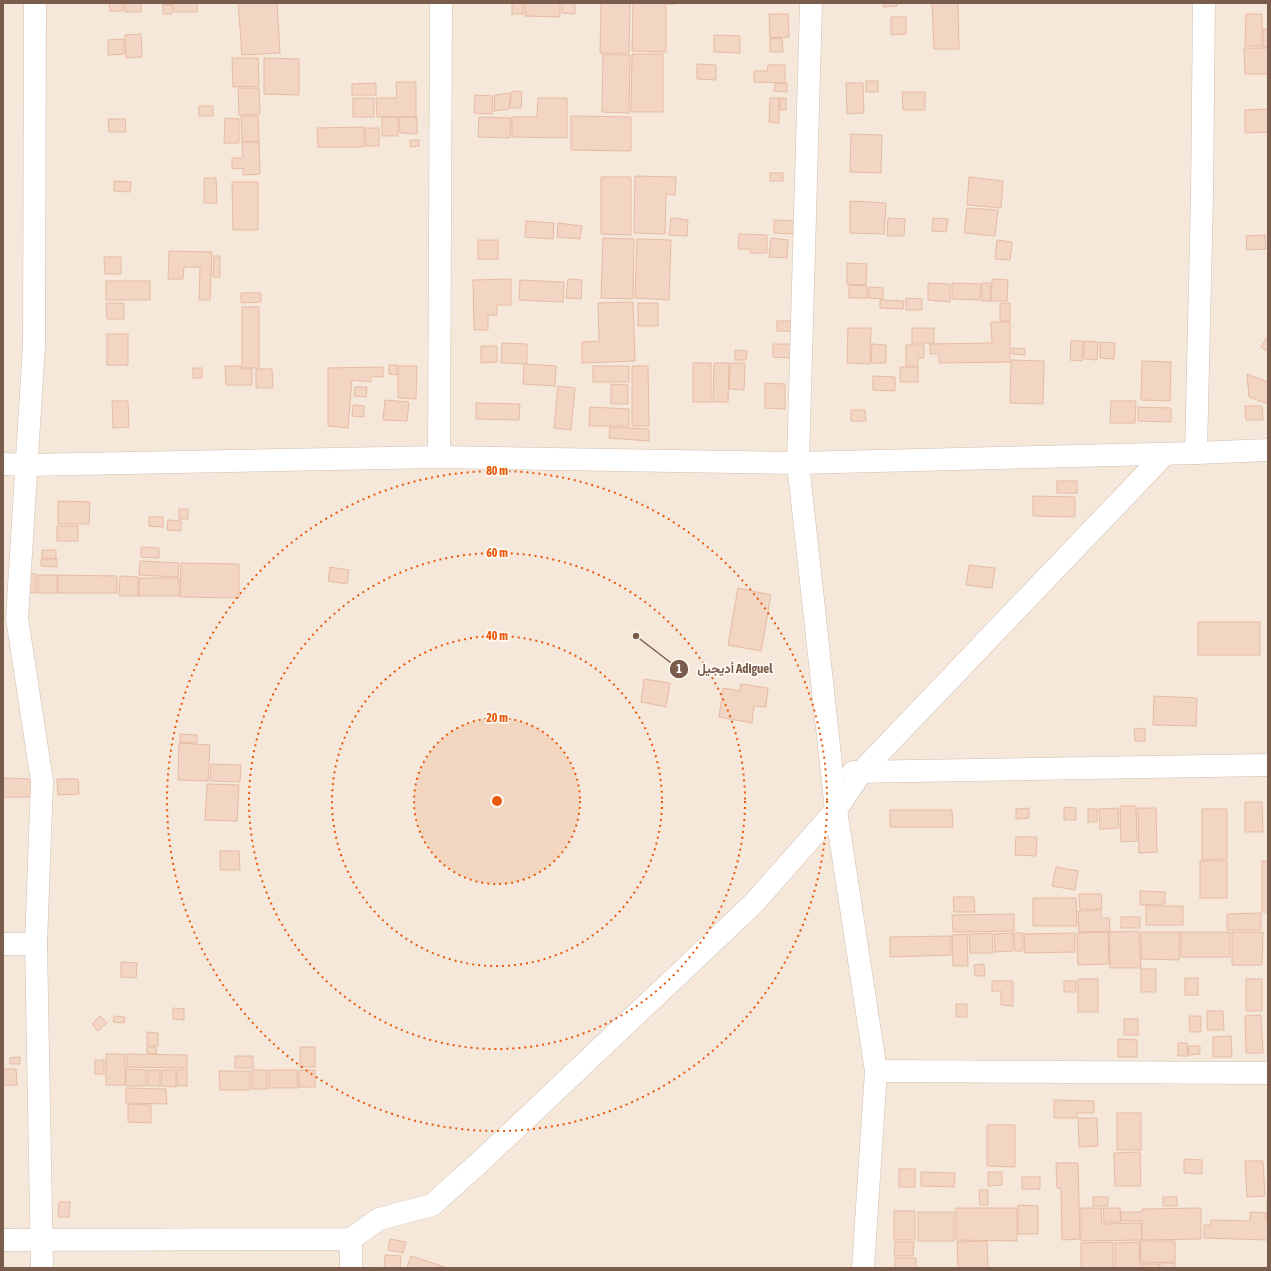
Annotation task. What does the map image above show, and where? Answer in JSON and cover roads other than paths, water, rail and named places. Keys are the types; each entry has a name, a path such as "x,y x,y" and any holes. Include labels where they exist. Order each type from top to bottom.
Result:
{"street":[{"path":"35,3 34,345 27,465 10,618 42,781 36,944 42,1268"},
{"path":"439,456 441,3"},
{"path":"811,3 798,463 836,810 876,1072 864,1268"},
{"path":"1196,453 1202,194 1204,3"},
{"path":"3,464 27,465 439,456 798,463 1268,450"},
{"path":"3,1240 351,1239 379,1219 432,1205 486,1157 753,904 836,810 862,771 1165,454"},
{"path":"832,773 862,771 1268,765"},
{"path":"3,944 36,944"},
{"path":"876,1072 1268,1073"},
{"path":"351,1239 351,1268"}],"place":[{"name":"أديجيل Adiguel","path":"636,636"}]}
